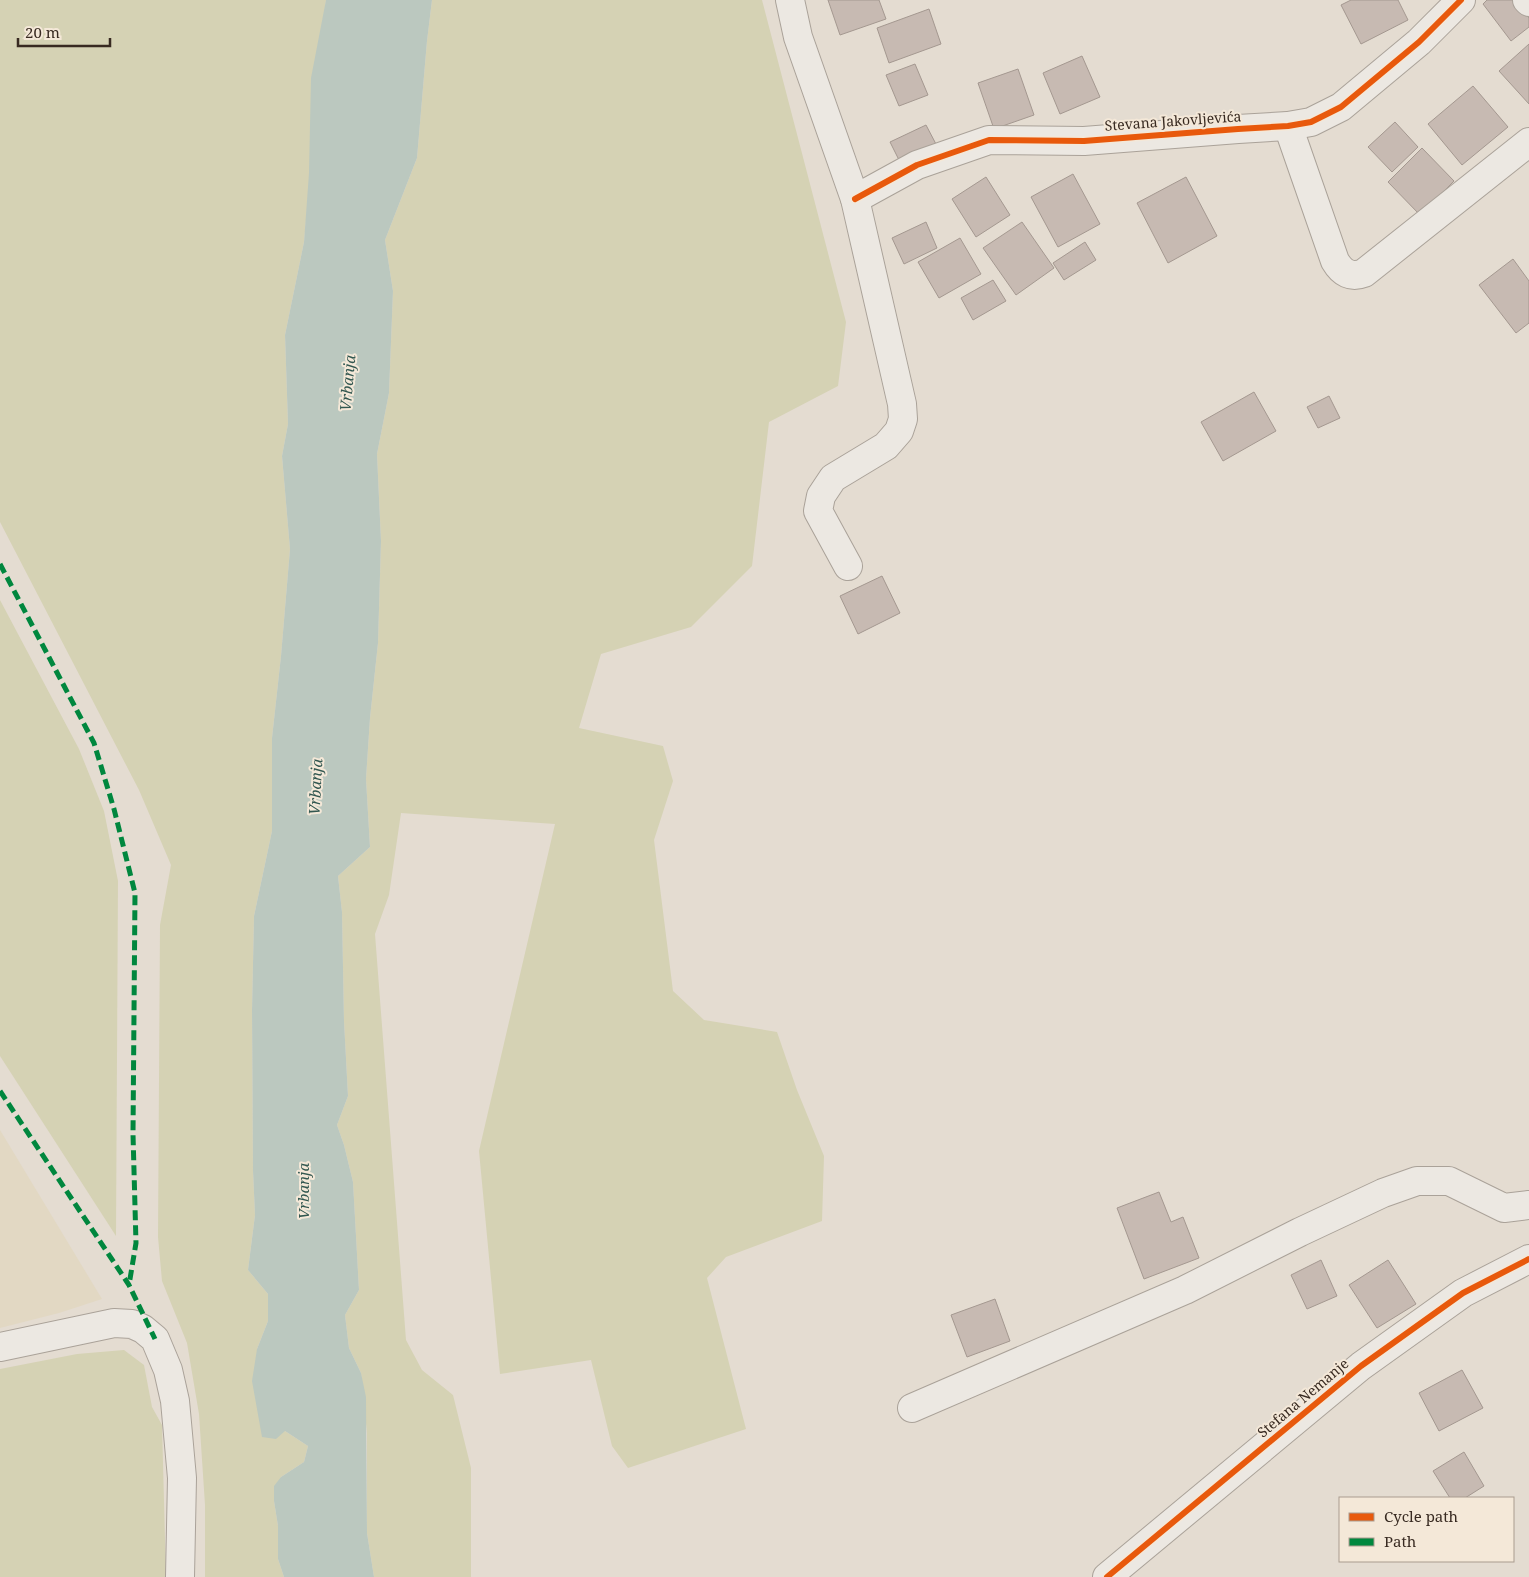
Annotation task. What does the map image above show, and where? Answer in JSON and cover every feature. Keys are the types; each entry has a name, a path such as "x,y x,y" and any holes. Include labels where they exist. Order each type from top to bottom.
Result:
{"street":[{"path":"790,0 798,37 855,199 902,404 903,419 899,432 886,446 834,478 821,496 818,510 848,566"},
{"name":"Stevana Jakovljevića","path":"855,199 917,166 988,140 1084,141 1288,126 1311,122 1341,108 1419,42 1461,0"},
{"path":"1288,126 1335,262 1347,274 1352,275 1364,273 1529,142"},
{"path":"912,1408 1185,1290 1300,1232 1383,1194 1417,1181 1449,1181 1504,1208 1529,1205"},
{"name":"Stefana Nemanje","path":"1107,1577 1361,1366 1463,1292 1529,1259"},
{"path":"0,1347 114,1323 132,1324 143,1329 155,1339 168,1370 175,1401 182,1478 180,1577"}],"shaded area":[{"path":"0,0 326,0 304,242 285,335 288,424 282,456 290,549 272,738 272,831 254,916 252,1010 255,1215 248,1270 268,1294 268,1321 257,1349 285,1431 308,1446 304,1462 281,1477 274,1501 278,1526 278,1559 284,1577 205,1577 205,1505 199,1414 187,1343 162,1281 158,1237 160,925 171,865 139,790 0,522"},
{"path":"432,0 762,0 846,322 838,386 769,422 752,566 691,627 601,654 579,728 663,746 673,781 654,840 673,991 704,1020 777,1032 797,1090 824,1156 822,1221 726,1257 707,1278 746,1429 628,1468 612,1446 591,1360 500,1374 479,1151 555,824 401,813 389,895 375,934 406,1340 422,1370 453,1395 471,1468 471,1577 374,1577 367,1533 367,1433 361,1373 349,1348 345,1315 359,1290 353,1182 337,1125 348,1096 344,1021 342,912 338,876 370,847 366,779 378,643 381,541 377,454 389,393 393,291 385,240 417,158"},
{"path":"0,600 79,749 104,811 118,881 116,1236 0,1056"},
{"path":"0,1130 102,1299 59,1313 0,1328"},
{"path":"124,1350 144,1365 152,1407 162,1425 166,1577 0,1577 0,1369 77,1354"}],"water":[{"name":"Vrbanja","path":"326,0 432,0 417,158 385,240 393,291 389,393 377,454 381,541 378,643 366,779 370,847 338,876 342,912 344,1021 348,1096 337,1125 353,1182 359,1290 345,1315 349,1348 361,1373 366,1397 367,1533 374,1577 284,1577 278,1559 278,1526 274,1486 281,1477 304,1462 308,1446 285,1431 276,1439 262,1437 252,1381 257,1349 268,1321 268,1294 248,1270 255,1215 252,1010 254,916 272,831 272,738 290,549 282,456 288,424 285,335 304,242 309,173 311,78"}],"building":[{"path":"828,0 879,0 886,19 840,35"},
{"path":"1351,0 1398,0 1408,20 1361,44 1341,5"},
{"path":"1487,0 1515,0 1529,18 1529,27 1511,41 1483,4"},
{"path":"929,9 941,44 889,63 877,28"},
{"path":"1529,44 1529,104 1499,71"},
{"path":"1082,56 1100,97 1060,114 1043,73"},
{"path":"915,64 928,95 899,106 886,75"},
{"path":"1018,69 1034,115 994,129 978,83"},
{"path":"1473,86 1508,127 1462,165 1428,124"},
{"path":"1395,122 1418,147 1392,172 1368,147"},
{"path":"926,125 937,146 901,164 890,142"},
{"path":"1422,148 1454,181 1420,215 1388,182"},
{"path":"1073,174 1100,224 1058,247 1031,197"},
{"path":"986,177 1010,215 976,237 952,199"},
{"path":"1186,177 1217,236 1168,263 1137,203"},
{"path":"926,222 937,248 904,264 892,238"},
{"path":"1022,222 1054,268 1016,295 983,248"},
{"path":"960,238 981,274 939,298 918,262"},
{"path":"1085,242 1096,260 1064,280 1053,263"},
{"path":"1513,259 1529,281 1529,323 1516,333 1479,285"},
{"path":"993,280 1006,301 973,320 961,298"},
{"path":"1254,392 1276,431 1223,461 1201,422"},
{"path":"1329,396 1340,418 1318,428 1307,407"},
{"path":"882,576 900,613 858,634 840,596"},
{"path":"1159,1192 1171,1222 1183,1217 1199,1258 1144,1279 1117,1208"},
{"path":"1321,1260 1337,1296 1307,1309 1291,1275"},
{"path":"1388,1260 1416,1304 1377,1328 1349,1285"},
{"path":"995,1299 1010,1341 967,1357 951,1315"},
{"path":"1462,1370 1483,1408 1439,1431 1419,1393"},
{"path":"1464,1452 1484,1486 1467,1497 1449,1497 1433,1471"}],"marked path":[{"path":"0,564 94,743 114,809 135,893 133,1134 136,1243 129,1285"},
{"path":"0,1091 129,1285 155,1339"}],"cycle path":[{"path":"855,199 917,165 989,140 1084,141 1288,126 1311,122 1341,107 1419,42 1461,0"},
{"path":"1107,1577 1361,1366 1463,1293 1529,1259"}]}
